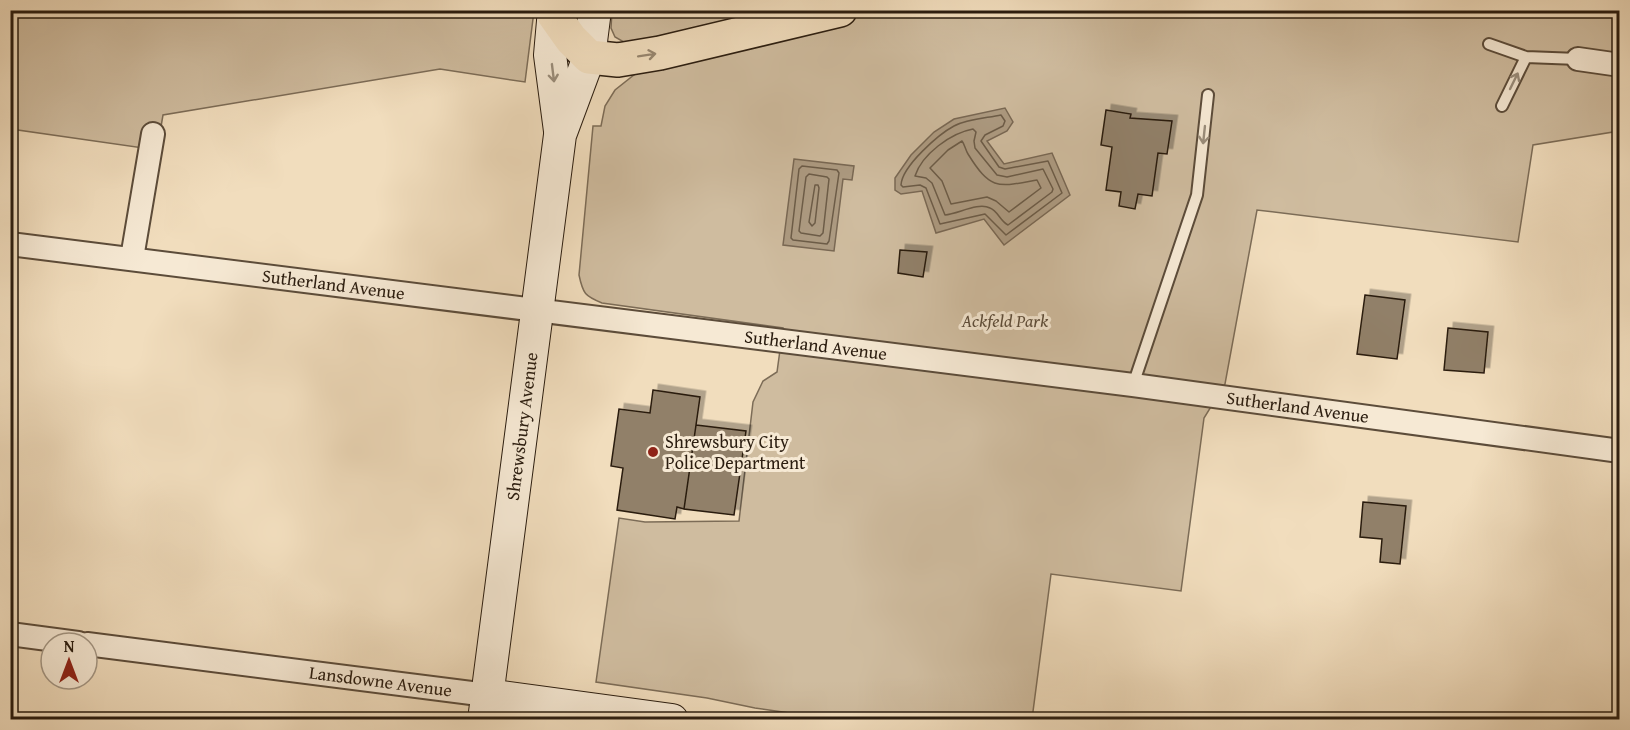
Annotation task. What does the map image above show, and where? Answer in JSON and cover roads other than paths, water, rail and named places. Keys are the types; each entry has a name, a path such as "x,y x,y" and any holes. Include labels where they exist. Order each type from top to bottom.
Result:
{"highway":[{"path":"554,13 571,39 589,57 618,60 660,53 840,10"}],"main road":[{"name":"Shrewsbury Avenue","path":"486,707 560,135 589,57 595,10"},
{"name":"Shrewsbury Avenue","path":"554,13 550,55 560,135"},
{"name":"Lansdowne Avenue","path":"486,707 672,720"}],"street":[{"path":"1578,59 1620,65"},
{"path":"132,258 153,134"},
{"name":"Sutherland Avenue","path":"10,244 1133,385 1620,451"},
{"path":"10,634 39,638"},
{"name":"Lansdowne Avenue","path":"99,646 486,707"}],"lane":[{"path":"1489,44 1526,57 1578,59"},
{"path":"1502,106 1526,57"},
{"path":"1133,385 1197,195 1208,95"}],"water":[{"path":"1005,108 1013,122 1007,131 987,141 1004,164 1052,153 1070,195 1004,245 984,219 936,233 922,191 901,194 895,190 895,178 911,155 934,132 954,119"},
{"path":"794,159 854,166 852,180 843,179 834,251 783,245"}],"place":[{"name":"Shrewsbury City Police Department","path":"653,452"}],"park label":[{"name":"Ackfeld Park","path":"1005,321"}]}
